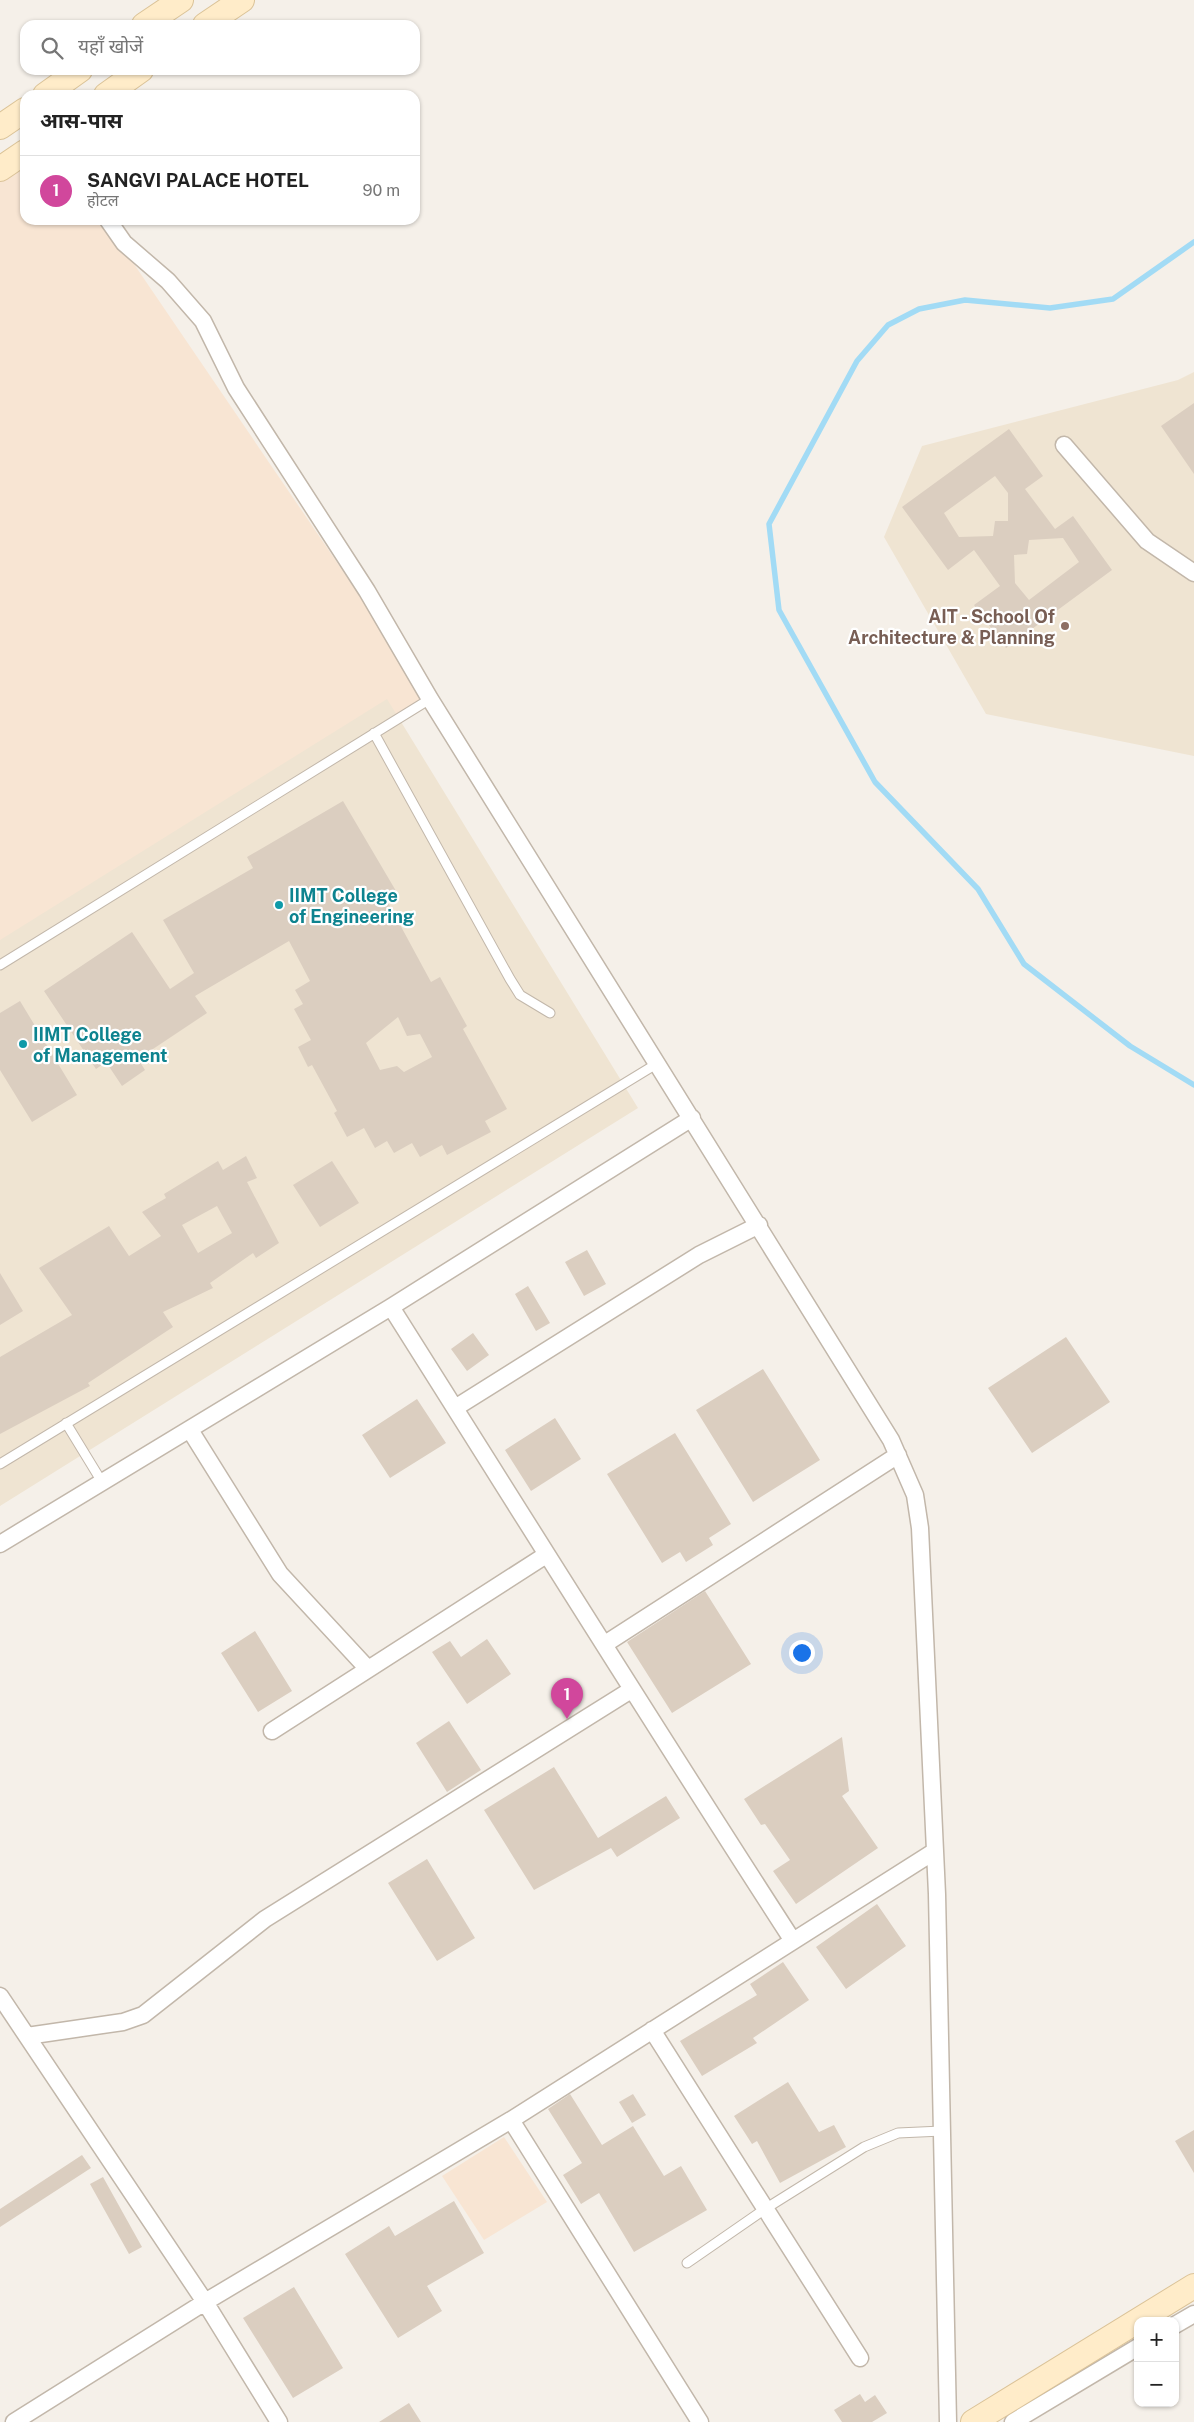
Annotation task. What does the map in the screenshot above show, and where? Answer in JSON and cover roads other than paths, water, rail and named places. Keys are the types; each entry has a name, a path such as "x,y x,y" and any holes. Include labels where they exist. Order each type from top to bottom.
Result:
{"street":[{"path":"151,20 181,0"},
{"path":"212,20 242,0"},
{"path":"52,90 73,75"},
{"path":"113,90 134,75"},
{"path":"0,127 20,113"},
{"path":"0,169 20,156"},
{"path":"111,225 124,243 168,281 203,321 236,388 367,591 430,699 891,1440 915,1495 920,1528 935,1850 948,2422"},
{"path":"1064,444 1146,541 1194,574"},
{"path":"0,1544 391,1307 692,1118"},
{"path":"455,1408 699,1255 759,1225"},
{"path":"391,1307 546,1554 605,1644 631,1690 793,1941"},
{"path":"190,1430 280,1574 368,1669"},
{"path":"605,1644 898,1455"},
{"path":"272,1731 546,1554"},
{"path":"27,2036 123,2022 142,2015 265,1919 631,1690"},
{"path":"14,2422 205,2302 511,2120 935,1850"},
{"path":"0,1996 4,2013 27,2036 205,2302 280,2422"},
{"path":"652,2030 860,2358"},
{"path":"511,2120 700,2422"},
{"path":"973,2422 1194,2286"},
{"path":"1179,2323 1194,2314"},
{"path":"1013,2422 1134,2349"}],"lane":[{"path":"0,965 430,699"},
{"path":"374,733 520,995 550,1013"},
{"path":"0,1464 658,1063"},
{"path":"66,1423 102,1482"},
{"path":"687,2263 765,2209 864,2148 898,2133 942,2131"}],"waterway":[{"path":"1194,242 1113,299 1050,308 965,300 919,309 888,325 857,361 769,524 779,610 875,782 978,889 1024,964 1130,1046 1194,1085"}],"place":[{"name":"AIT - School Of Architecture & Planning","path":"1065,626"},
{"name":"IIMT College of Engineering","path":"279,905"},
{"name":"IIMT College of Management","path":"23,1044"},
{"name":"SANGVI PALACE HOTEL","path":"567,1719"}]}
